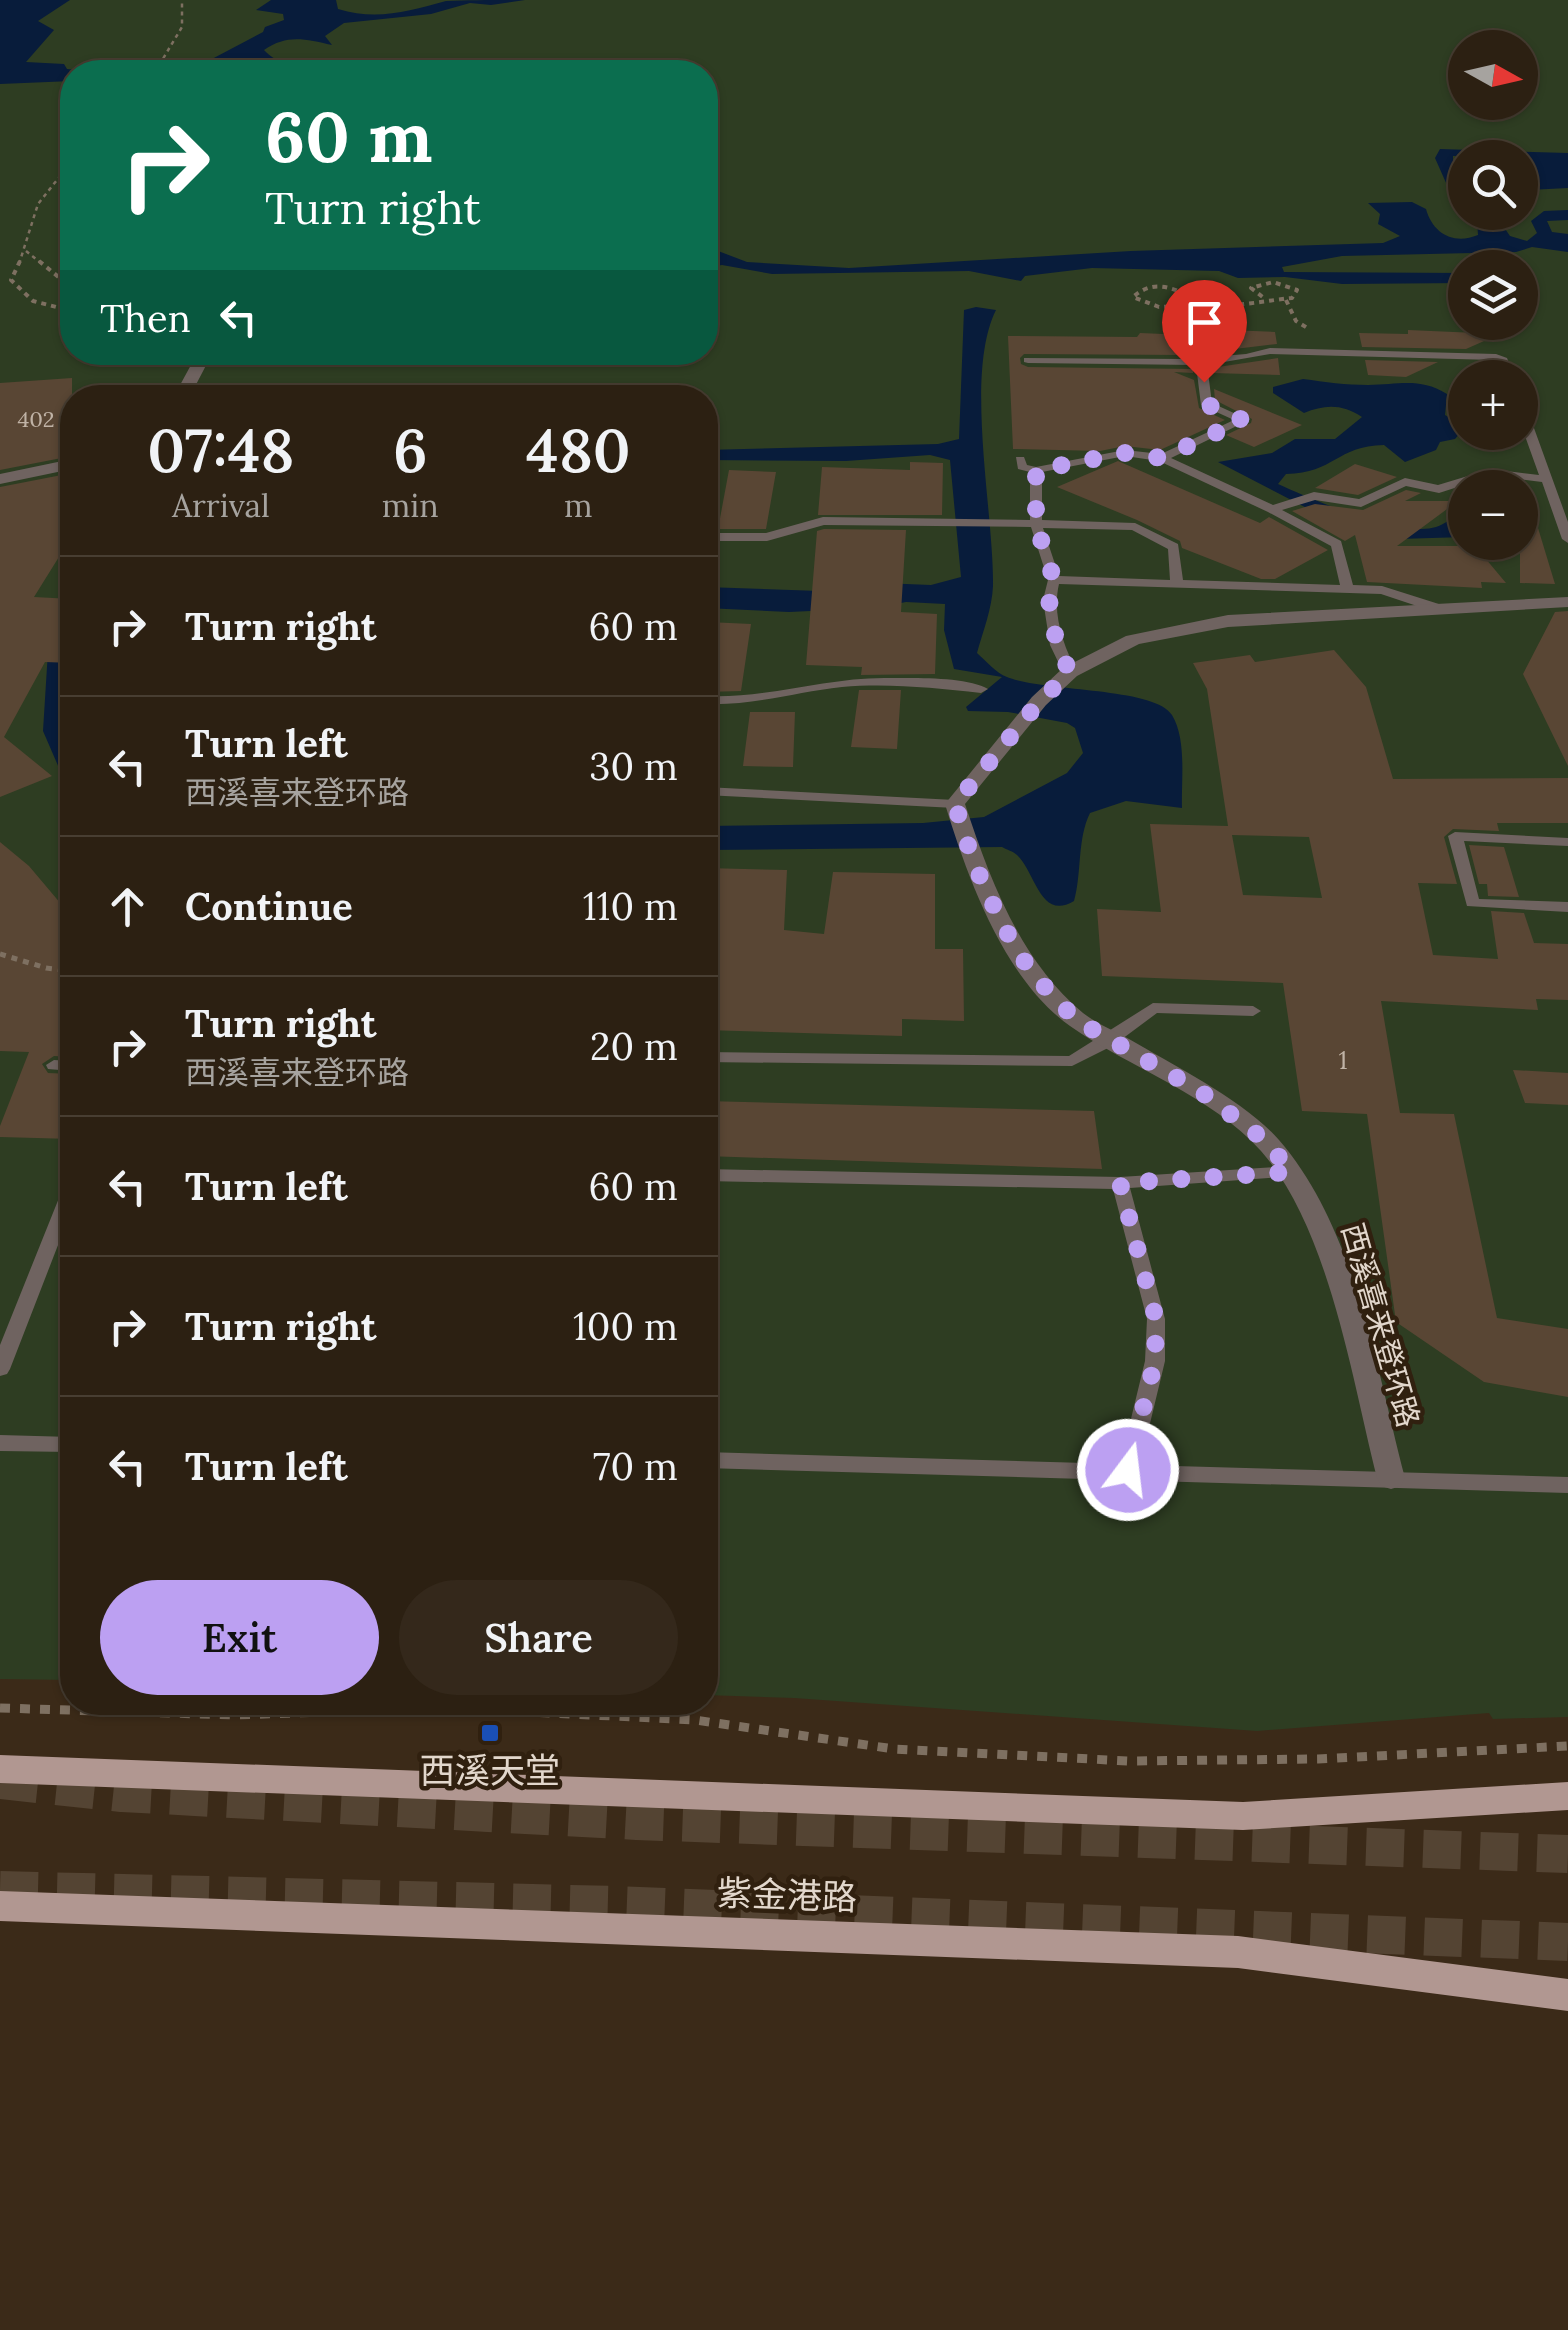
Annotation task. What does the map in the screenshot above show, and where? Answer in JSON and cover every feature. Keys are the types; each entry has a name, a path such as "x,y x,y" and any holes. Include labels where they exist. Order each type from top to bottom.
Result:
{"main road":[{"path":"0,1769 1242,1816 1568,1796"},
{"name":"紫金港路","path":"0,1906 1238,1952 1563,1994"}],"street":[{"path":"0,478 60,466"},
{"path":"955,809 1039,702 1070,672 1133,640 1228,621 1568,602"},
{"name":"西溪喜来登环路","path":"955,809 973,861 1002,924 1031,972 1076,1020 1200,1091 1267,1142 1291,1172 1337,1268 1391,1478"}],"lane":[{"path":"1028,360 1202,360 1252,357 1270,351 1503,360"},
{"path":"1162,458 1243,420 1208,405 1202,360"},
{"path":"1536,450 1568,539"},
{"path":"1020,458 1022,467 1036,470 1125,453 1162,458 1337,544 1347,588"},
{"path":"1036,470 1036,524 1054,580 1049,600 1054,630 1070,672"},
{"path":"1272,509 1314,496 1361,503 1405,482 1417,481 1440,489 1492,472 1546,478"},
{"path":"718,537 767,537 823,521 1135,527 1174,547 1177,583"},
{"path":"1054,580 1382,590 1437,608"},
{"path":"718,700 772,698 829,685 940,684 981,689"},
{"path":"718,792 955,809"},
{"path":"1568,842 1454,836 1472,903 1568,908"},
{"path":"718,1057 1072,1061 1154,1008 1253,1011"},
{"path":"54,1066 60,1066"},
{"path":"718,1175 1120,1183 1291,1172"},
{"path":"1120,1183 1156,1319 1155,1361 1128,1470"},
{"path":"0,1369 60,1218"},
{"path":"0,1443 60,1445"},
{"path":"718,1460 1568,1485"}],"path":[{"path":"163,60 182,28 182,0"},
{"path":"60,178 37,209 26,250 11,280 33,301 60,307"},
{"path":"26,250 60,278"},
{"path":"1209,304 1164,284 1148,286 1134,296 1141,304 1160,306 1243,305 1264,298 1292,298 1297,290 1273,282 1251,288 1264,298"},
{"path":"0,954 60,970"},
{"path":"0,1708 60,1710"},
{"path":"206,1715 261,1715"},
{"path":"591,1715 695,1720 894,1750 1129,1761 1318,1759 1568,1746"}],"green space":[{"path":"0,0 1568,0 1568,1717 1493,1719 1489,1713 1257,1731 718,1695 718,385 60,385 60,1680 0,1679"}],"water":[{"path":"0,0 70,0 38,21 54,30 26,62 60,64 60,82 0,84"},
{"path":"271,0 336,0 338,9 380,14 446,1 525,0 491,5 470,3 431,14 344,23 325,36 332,45 289,40 264,50 277,60 210,60 284,20 283,14 256,10"},
{"path":"1440,149 1448,149 1448,187 1435,158"},
{"path":"1538,152 1568,153 1568,188 1538,190"},
{"path":"1412,202 1426,209 1439,231 1453,238 1469,238 1478,235 1478,230 1506,230 1510,236 1527,241 1537,233 1538,216 1544,211 1568,210 1568,220 1547,221 1552,232 1568,234 1568,252 1532,247 1448,250 1448,254 1342,256 1282,267 1284,272 1448,273 1448,283 1342,284 1285,277 1238,278 1219,271 1092,268 1025,276 1021,281 969,271 772,274 718,266 718,251 747,262 849,268 1131,251 1383,243 1400,236 1378,224 1380,214 1368,203"},
{"path":"964,310 996,310 987,337 981,406 993,586 977,653 995,670 1024,682 1122,695 1162,706 1172,715 1180,736 1182,808 1126,801 1090,813 1083,834 1074,901 1063,906 1046,900 1024,863 1002,847 718,850 718,826 923,823 984,817 1067,773 1083,753 1075,728 1067,723 1008,712 968,711 966,707 1002,677 954,669 944,630 945,604 906,602 875,608 789,612 718,609 718,587 820,591 880,583 931,585 961,577 950,460 930,455 846,461 718,460 718,450 938,444 959,439"},
{"path":"1303,379 1368,385 1409,383 1427,385 1447,394 1448,440 1440,442 1436,450 1405,462 1384,445 1368,446 1315,469 1286,474 1278,484 1356,515 1401,527 1436,527 1448,521 1448,538 1398,539 1328,519 1218,462 1272,453 1295,439 1335,439 1362,417 1334,407 1304,413 1273,393 1273,387"},
{"path":"60,628 60,770 43,731 48,651"}],"building":[{"path":"1408,330 1448,332 1448,340 1486,340 1466,349 1362,347 1359,333 1408,334"},
{"path":"1186,331 1275,332 1277,344 1185,355 1024,354 1021,364 1028,367 1193,369 1193,373 1174,372 1194,380 1199,408 1225,420 1160,450 1125,446 1100,451 1013,449 1008,336 1137,337 1140,333 1186,335"},
{"path":"1278,358 1280,375 1212,373 1211,368"},
{"path":"1365,360 1438,362 1406,377 1368,375"},
{"path":"72,378 72,385 60,385 60,458 0,470 0,383"},
{"path":"1214,389 1302,425 1254,447 1226,435 1252,419 1215,400"},
{"path":"1118,461 1260,523 1269,517 1328,550 1275,579 1261,579 1182,548 1180,541 1137,520 1057,487"},
{"path":"910,462 943,463 942,515 818,515 822,467 910,470"},
{"path":"1355,464 1397,477 1358,495 1315,488"},
{"path":"729,470 776,472 766,529 718,529"},
{"path":"60,475 60,555 34,597 60,598 60,663 45,662 4,737 52,776 0,797 0,487"},
{"path":"1406,490 1421,493 1405,501 1448,501 1448,508 1397,546 1448,546 1448,560 1487,560 1506,583 1481,582 1482,588 1367,582 1355,535 1345,541 1292,511 1315,504 1363,510"},
{"path":"1538,528 1555,584 1520,583 1520,560 1538,560"},
{"path":"906,530 901,612 937,614 935,674 861,675 862,667 806,665 817,531"},
{"path":"1568,611 1568,766 1523,674 1555,612"},
{"path":"718,622 751,624 741,691 718,692"},
{"path":"1334,650 1366,687 1393,779 1568,778 1568,823 1497,823 1499,831 1453,829 1444,837 1457,884 1418,883 1433,955 1498,959 1491,911 1524,913 1534,943 1568,944 1568,1000 1536,999 1538,1010 1381,1001 1400,1113 1454,1114 1497,1318 1568,1329 1568,1397 1484,1382 1396,1322 1367,1114 1302,1111 1283,983 1102,976 1097,909 1161,912 1150,824 1228,826 1207,689 1193,663 1250,655 1255,662","holes":["1232,835 1309,837 1322,898 1243,895"]},
{"path":"859,690 901,690 897,749 851,747"},
{"path":"750,712 795,712 793,767 743,766"},
{"path":"0,842 29,866 60,903 60,1056 42,1064 48,1073 60,1074 60,1139 0,1137 0,1126 29,1052 0,1051"},
{"path":"1469,845 1504,847 1519,897 1488,896 1487,884 1479,884"},
{"path":"718,868 787,870 784,930 824,934 833,872 935,874 935,949 963,949 964,1021 902,1019 902,1036 718,1030"},
{"path":"1513,1070 1568,1073 1568,1105 1525,1103"},
{"path":"718,1101 1094,1111 1102,1169 718,1156"}],"tunnel":[{"path":"0,1780 122,1793 637,1821 1568,1854"},
{"path":"0,1890 615,1905 1568,1942"}],"place":[{"name":"西溪天堂","path":"490,1733"}],"route":[{"path":"1128,1470 1155,1361 1156,1319 1120,1183 1291,1172 1267,1142 1200,1091 1076,1020 1031,972 1002,924 973,861 955,814 955,804 1039,702 1070,672 1057,646 1049,600 1054,580 1036,524 1036,470 1125,453 1162,458 1243,420 1208,405 1204,382"}]}
